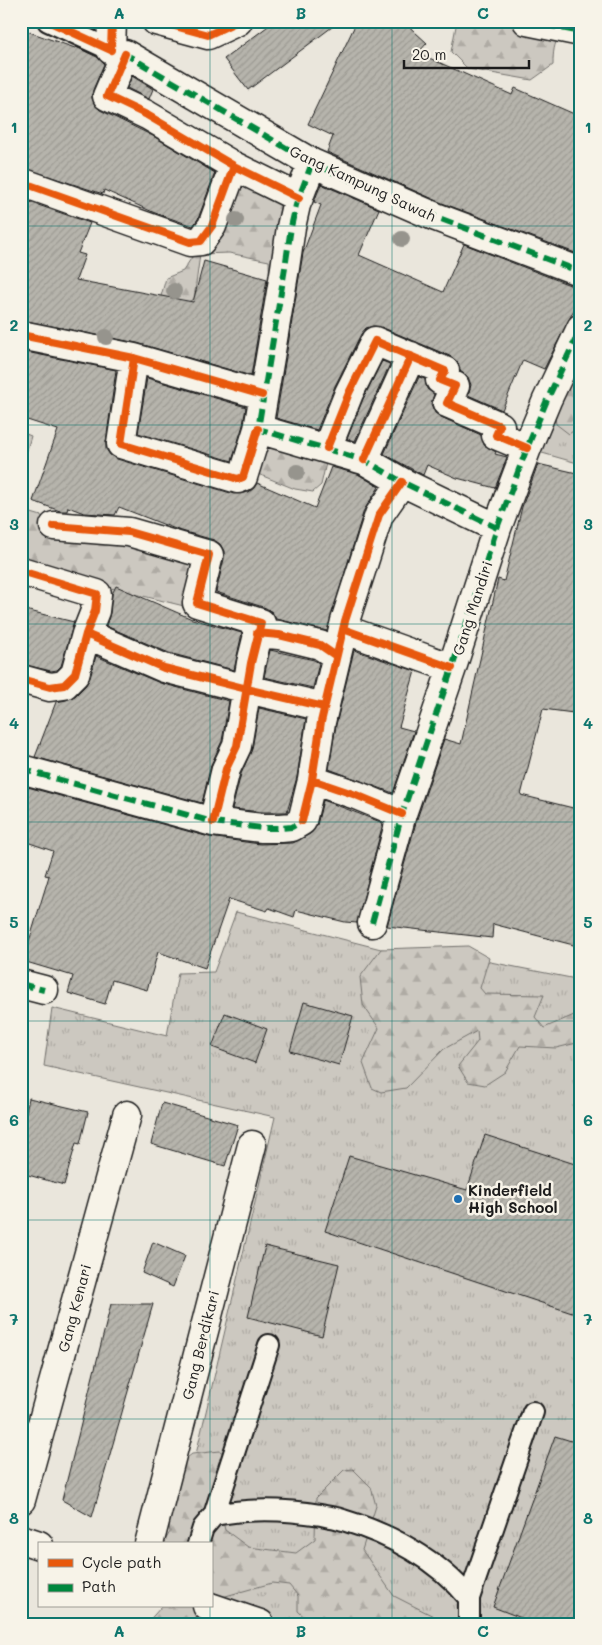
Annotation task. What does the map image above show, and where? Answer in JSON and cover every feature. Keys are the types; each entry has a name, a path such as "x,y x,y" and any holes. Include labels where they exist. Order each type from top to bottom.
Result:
{"street":[{"path":"112,21 118,52 107,96 147,115 234,166 299,198"},
{"path":"156,21 208,35 238,21"},
{"path":"527,21 581,32"},
{"name":"Gang Kampung Sawah","path":"118,52 312,163 436,217 581,272"},
{"path":"134,358 121,444 238,479 242,477 258,429 262,395 286,268 291,227 312,163"},
{"path":"21,182 190,242 201,241 212,226 234,166"},
{"name":"Gang Mandiri","path":"372,923 402,814 497,528 547,400 581,328"},
{"path":"21,335 134,358 262,395"},
{"path":"327,448 350,393 375,341 445,371 440,380 455,386 447,403 500,426 496,435 527,448"},
{"path":"364,460 411,356"},
{"path":"258,429 364,460 402,482 497,528"},
{"path":"21,769 214,822 262,828 292,827 302,821 312,780 324,707 343,629 379,515 402,482"},
{"path":"54,526 129,532 209,555 197,603 260,623 237,746 226,769 214,822"},
{"path":"21,571 97,594 95,611 86,634 75,674 64,685 50,686 21,679"},
{"path":"343,629 452,668"},
{"path":"257,633 279,635 320,645 336,656"},
{"path":"86,634 164,668 247,690 324,707"},
{"path":"312,780 356,795 402,814"},
{"name":"Gang Kenari","path":"21,1500 127,1115"},
{"name":"Gang Berdikari","path":"150,1542 252,1145"},
{"path":"21,1539 38,1545"},
{"path":"212,1608 260,1624"}],"lane":[{"name":"Gang Kampung Sawah","path":"48,21 118,52"},
{"path":"199,1542 203,1528 214,1515 269,1345"},
{"path":"469,1624 469,1598 533,1412"},
{"path":"214,1515 266,1510 342,1519 385,1536 427,1558 462,1589 469,1598"}],"green space":[{"path":"457,21 581,21 558,38 554,49 553,65 532,80 468,69 451,52"},
{"path":"241,184 297,210 287,235 304,251 290,272 296,299 294,309 310,330 302,341 287,342 264,417 326,463 321,485 313,492 295,489 258,474 258,429 244,390 270,298 269,261 229,253 200,254 194,299 177,307 161,296 166,278 183,271 223,209 238,198 235,187"},
{"path":"581,350 581,464 535,451"},
{"path":"560,374 581,382 581,425 569,434 556,424 550,386"},
{"path":"21,432 31,436 21,471"},
{"path":"21,510 201,563 184,606 21,566"},
{"path":"236,912 381,949 475,959 581,980 581,1461 523,1624 280,1624 212,1600 212,1542 175,1542 275,1117 44,1066 52,1008 167,1036 178,973 214,972"},
{"path":"468,946 489,958 480,988 485,994 544,995 535,1017 544,1028 581,1012 581,1042 556,1048 520,1046 505,1072 485,1085 468,1082 458,1066 478,1041 477,1031 444,1049 406,1088 381,1092 372,1088 363,1063 379,1028 363,1005 360,977 381,949"},
{"path":"220,1451 235,1461 218,1501 225,1530 248,1547 296,1553 315,1539 316,1498 344,1470 353,1469 371,1487 376,1506 362,1550 394,1596 447,1623 480,1621 481,1624 312,1624 298,1611 298,1596 289,1585 272,1583 215,1599 212,1604 212,1542 164,1542 170,1532 163,1485 179,1464 192,1454"},
{"path":"160,1608 209,1608 205,1615 204,1624 146,1624"}],"building":[{"path":"275,21 340,21 248,90 224,59"},
{"path":"357,21 403,21 427,43 418,53 512,95 515,88 581,117 581,246 578,254 442,203 327,152 333,136 308,124"},
{"path":"21,29 76,47 97,57 104,64 93,90 92,98 100,110 153,136 215,173 198,219 193,226 155,213 104,190 103,194 21,167"},
{"path":"132,76 153,89 149,99 127,88"},
{"path":"321,184 379,209 359,255 443,292 464,244 575,287 581,287 581,296 544,369 523,360 502,410 468,395 471,385 468,377 460,371 458,363 452,357 381,327 373,326 366,328 361,334 335,386 317,430 276,418 303,253 321,205 314,202"},
{"path":"21,199 90,223 78,253 85,255 76,280 193,302 204,261 267,279 251,376 137,343 21,320"},
{"path":"21,351 116,370 106,449 110,455 117,459 234,494 249,492 257,483 315,508 331,467 358,474 379,487 364,510 327,631 276,619 272,612 266,608 216,592 224,559 224,551 220,544 214,540 178,530 119,507 115,515 84,513 68,507 67,511 60,511 33,501 58,430 21,418"},
{"path":"382,361 390,364 355,441 347,439 363,399"},
{"path":"419,377 425,379 427,389 434,394 431,404 435,413 481,435 484,445 496,452 495,454 507,457 495,488 457,478 427,465 423,475 384,454"},
{"path":"147,378 246,407 243,425 232,461 138,433"},
{"path":"538,464 581,474 581,714 543,709 521,795 581,810 581,947 493,924 492,938 387,926 417,819 444,739 461,744 498,579 504,581 522,507"},
{"path":"116,586 192,619 242,633 234,670 169,653 106,626 110,613 112,594"},
{"path":"21,609 74,622 61,666 57,670 51,671 21,664"},
{"path":"270,650 314,660 319,663 313,688 264,677"},
{"path":"354,650 415,671 399,727 414,731 393,793 329,769 336,725"},
{"path":"96,656 160,683 229,701 222,741 211,765 202,803 35,757 56,702 75,696 86,685"},
{"path":"259,708 306,719 297,777 287,812 232,809 241,774 252,749"},
{"path":"24,786 209,837 260,844 293,843 310,834 317,825 323,800 383,823 357,923 345,922 296,910 294,917 269,908 267,911 229,899 205,968 158,952 147,990 112,980 105,1004 68,993 73,976 23,961 49,876 45,875 53,851 21,840 21,792"},
{"path":"304,1002 353,1016 339,1065 290,1051"},
{"path":"225,1013 267,1029 255,1063 212,1047"},
{"path":"29,1098 88,1112 80,1144 76,1143 64,1185 21,1173 21,1112 26,1113"},
{"path":"162,1103 238,1125 225,1166 151,1144"},
{"name":"Kinderfield High School","path":"485,1135 581,1166 581,1316 325,1231 349,1156 467,1190"},
{"path":"153,1242 185,1256 173,1287 142,1273"},
{"path":"265,1246 339,1264 322,1336 248,1317"},
{"path":"111,1304 153,1304 92,1517 62,1500"},
{"path":"555,1436 581,1444 581,1624 537,1624 493,1607"}],"marked path":[{"path":"527,21 581,32"},
{"path":"124,56 125,54 312,163 436,217 581,272"},
{"path":"312,163 296,205 291,227 258,429 364,460 402,482 497,528"},
{"path":"372,923 402,814 497,528 547,400 581,328"},
{"path":"21,769 213,822 262,828 281,828 292,827 302,821 302,818"},
{"path":"21,984 44,990"}],"cycle path":[{"path":"48,21 111,50 112,21"},
{"path":"156,21 208,35 238,21"},
{"path":"125,54 107,96 147,115 234,166"},
{"path":"21,182 190,242 201,241 212,226 234,166 299,198"},
{"path":"21,335 134,358 262,395"},
{"path":"327,448 349,393 375,341 445,371 440,380 455,386 447,403 500,426 496,435 527,448"},
{"path":"364,460 411,356"},
{"path":"134,358 121,444 238,479 243,477 258,429"},
{"path":"302,821 312,780 321,722 345,621 379,515 402,482"},
{"path":"54,526 129,532 209,555 197,603 261,623 251,663 237,746 226,769 213,822"},
{"path":"21,571 97,594 95,611 86,634 75,674 64,685 50,687 21,679"},
{"path":"343,629 452,668"},
{"path":"257,633 279,635 320,645 336,656"},
{"path":"86,634 164,668 324,707"},
{"path":"312,780 356,795 402,814"}],"place":[{"name":"Kinderfield High School","path":"458,1199"}]}
